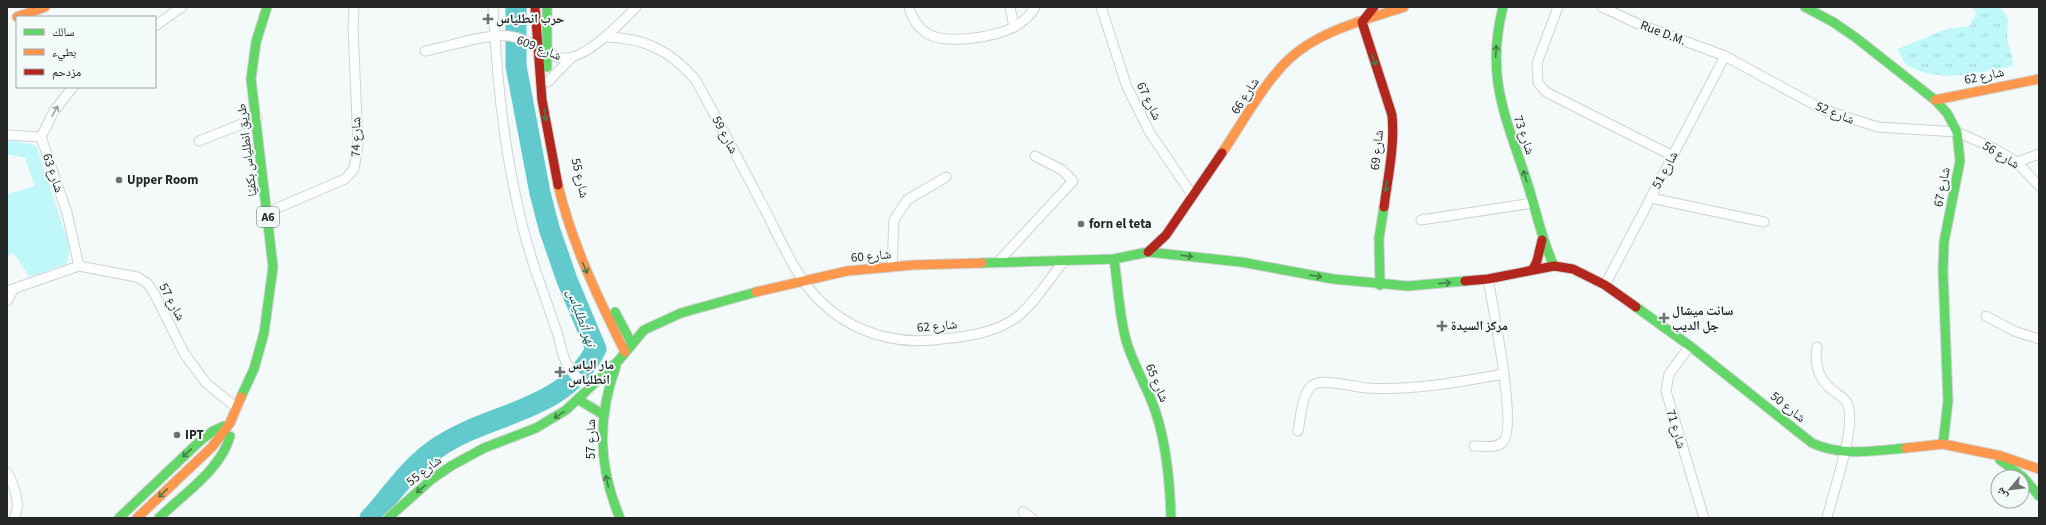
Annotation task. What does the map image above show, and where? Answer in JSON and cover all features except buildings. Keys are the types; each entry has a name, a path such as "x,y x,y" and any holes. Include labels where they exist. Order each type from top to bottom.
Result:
{"main road":[{"path":"20,16 45,7"},
{"name":"طريق انطلياس بكفيّا","path":"136,518 212,447 230,423 258,355 264,333 270,300 273,268 268,212 252,79 252,58 254,42 267,7"},
{"path":"535,7 536,46 548,139 567,216 578,252 625,352"},
{"name":"شارع 55","path":"547,7 545,51 548,82 558,142 576,223 588,257 632,344"},
{"path":"1362,22 1374,7"},
{"name":"شارع 66","path":"1148,252 1166,235 1276,73 1289,57 1315,41 1404,7"},
{"name":"شارع 73","path":"1503,7 1500,15 1495,54 1498,94 1508,132 1533,203 1542,240 1554,266"},
{"name":"شارع 67","path":"1805,7 1833,22 1855,37 1935,100 1947,113 1957,132 1960,161 1944,242 1943,271 1948,401 1943,444"},
{"name":"شارع 69","path":"1362,22 1392,115 1394,126 1393,146 1379,238 1380,284"},
{"name":"شارع 62","path":"1935,100 2039,79"},
{"path":"1533,270 1537,261 1542,240"},
{"path":"1148,252 1241,262 1333,280 1380,284 1415,285 1488,279 1554,266"},
{"name":"شارع 60","path":"619,360 644,330 681,313 739,296 847,271 892,267 1114,259 1148,252"},
{"name":"شارع 65","path":"1114,259 1126,338 1132,358 1151,399 1160,430 1170,494 1171,518"},
{"name":"شارع 50","path":"1554,266 1584,273 1605,285 1690,346 1812,443 1822,448 1844,453 1943,444 1984,452 2039,469"},
{"name":"شارع 55","path":"388,518 432,479 451,466 484,448 536,428 558,415 579,400 619,360"},
{"name":"شارع 57","path":"619,360 611,377 604,414 603,463 610,495 620,518"},
{"path":"579,400 604,414"},
{"path":"119,518 200,440 213,431 230,423"},
{"name":"A6","path":"159,518 191,489 218,459 230,441 230,423"},
{"path":"1984,452 2002,461 2018,473 2039,496"}],"street":[{"path":"156,25 182,7"},
{"name":"شارع 74","path":"268,212 345,179 354,169 358,146 353,26 354,7"},
{"path":"493,7 506,150 519,212 559,338 563,358 570,371 589,389"},
{"name":"شارع 609","path":"425,51 495,36 510,36 526,41 562,59 571,58 606,37 636,7"},
{"path":"909,7 918,26 928,34 939,38 954,40 974,38 1014,27 1030,15 1035,7"},
{"path":"1010,7 1014,27"},
{"name":"شارع 67","path":"1101,7 1127,87 1150,133 1193,196"},
{"path":"1558,7 1537,63 1538,83 1546,92 1673,156"},
{"name":"Rue D.M.","path":"1602,7 1636,23 1725,56"},
{"name":"شارع 59","path":"606,37 629,38 656,47 670,56 695,79 803,281"},
{"name":"شارع 51","path":"1605,285 1725,56"},
{"name":"شارع 52","path":"1725,56 1824,110 1838,116 1878,127 1957,132"},
{"path":"548,82 571,58"},
{"name":"شارع 63","path":"72,88 54,111 41,137 67,213 79,266"},
{"path":"199,141 257,118"},
{"name":"شارع 56","path":"1957,132 1993,148 2017,162 2039,186"},
{"path":"7,135 41,137"},
{"path":"2017,162 2039,154"},
{"path":"997,263 1073,181 1062,170 1035,156"},
{"path":"892,267 894,220 907,200 946,177"},
{"path":"1651,198 1764,222"},
{"path":"1421,220 1533,203"},
{"name":"شارع 62","path":"803,281 829,310 851,324 881,337 920,341 972,335 993,330 1013,319 1023,311 1064,261"},
{"path":"7,301 10,290 79,266"},
{"name":"شارع 57","path":"79,266 138,277 147,283 188,359 206,383 237,408"},
{"path":"1474,446 1497,445 1503,442 1507,436 1508,403 1488,279"},
{"path":"1986,316 2014,331 2039,339"},
{"name":"شارع 71","path":"1690,346 1669,374 1666,391 1704,518"},
{"path":"1817,347 1816,366 1819,375 1834,392 1843,396 1848,404 1847,442 1827,518"},
{"path":"1298,431 1306,396 1311,386 1316,383 1325,382 1366,388 1400,388 1504,374"},
{"path":"7,472 17,498 17,512 14,518"},
{"path":"1022,512 1032,518"}],"green space":[{"path":"1972,7 2000,7 2008,19 2007,38 2014,66 1965,75 1946,76 1925,73 1906,65 1897,49 1947,29 1970,26 1976,12"},
{"path":"7,140 36,145 70,247 67,264 29,277 14,253 7,256 7,194 35,186 25,158 7,154"}],"waterway":[{"name":"نهر أنطلياس","path":"370,518 409,473 431,452 458,436 545,399 564,387 582,370 596,349 567,280 549,228 540,193 516,66 516,7"}],"traffic: fast":[{"path":"241,397 254,369 264,333 273,267 251,79 256,42 267,7"},
{"path":"547,7 547,67"},
{"path":"1503,7 1498,32 1496,55 1500,96 1505,117 1527,182 1542,234 1554,266"},
{"path":"1805,7 1833,22 1855,37 1935,100 1947,113 1957,132 1960,161 1944,242 1943,271 1948,401 1943,444"},
{"path":"1380,285 1379,238 1384,207"},
{"path":"982,263 1114,259 1148,252 1241,262 1333,279 1408,286 1465,281"},
{"path":"1114,259 1120,310 1126,340 1153,404 1163,439 1169,478 1171,518"},
{"path":"388,518 432,479 451,466 484,448 536,428 566,410 619,360 644,330 681,313 756,292"},
{"path":"1636,307 1690,346 1812,443 1847,452 1906,448"},
{"path":"615,312 632,344"},
{"path":"616,366 606,405 603,423 603,442 607,480 620,518"},
{"path":"579,400 604,415"},
{"path":"119,518 200,441 213,431 224,426"},
{"path":"159,518 210,471 225,448 230,436"},
{"path":"2000,460 2023,477 2039,496"}],"traffic: slow":[{"path":"20,16 45,7"},
{"path":"1222,153 1270,80 1279,69 1300,50 1313,41 1328,34 1358,22 1404,7"},
{"path":"1935,100 2039,79"},
{"path":"558,185 578,250 625,352"},
{"path":"756,292 847,271 913,265 982,263"},
{"path":"137,518 212,447 230,423 241,397"},
{"path":"1906,448 1943,444 2001,456 2039,469"}],"traffic: jam":[{"path":"535,7 542,100 558,185"},
{"path":"1374,7 1362,22 1392,115 1393,127 1392,150 1384,207"},
{"path":"1148,252 1166,235 1222,153"},
{"path":"1533,269 1537,261 1542,240"},
{"path":"1465,281 1488,279 1554,266 1573,269 1605,285 1636,307"}],"place":[{"name":"حرب انطلياس","path":"488,19"},
{"name":"Upper Room","path":"119,180"},
{"name":"forn el teta","path":"1081,224"},
{"name":"سانت ميشال جل الديب","path":"1664,318"},
{"name":"مركز السيدة","path":"1442,326"},
{"name":"مار الياس انطلياس","path":"560,372"},
{"name":"IPT","path":"177,435"}]}
